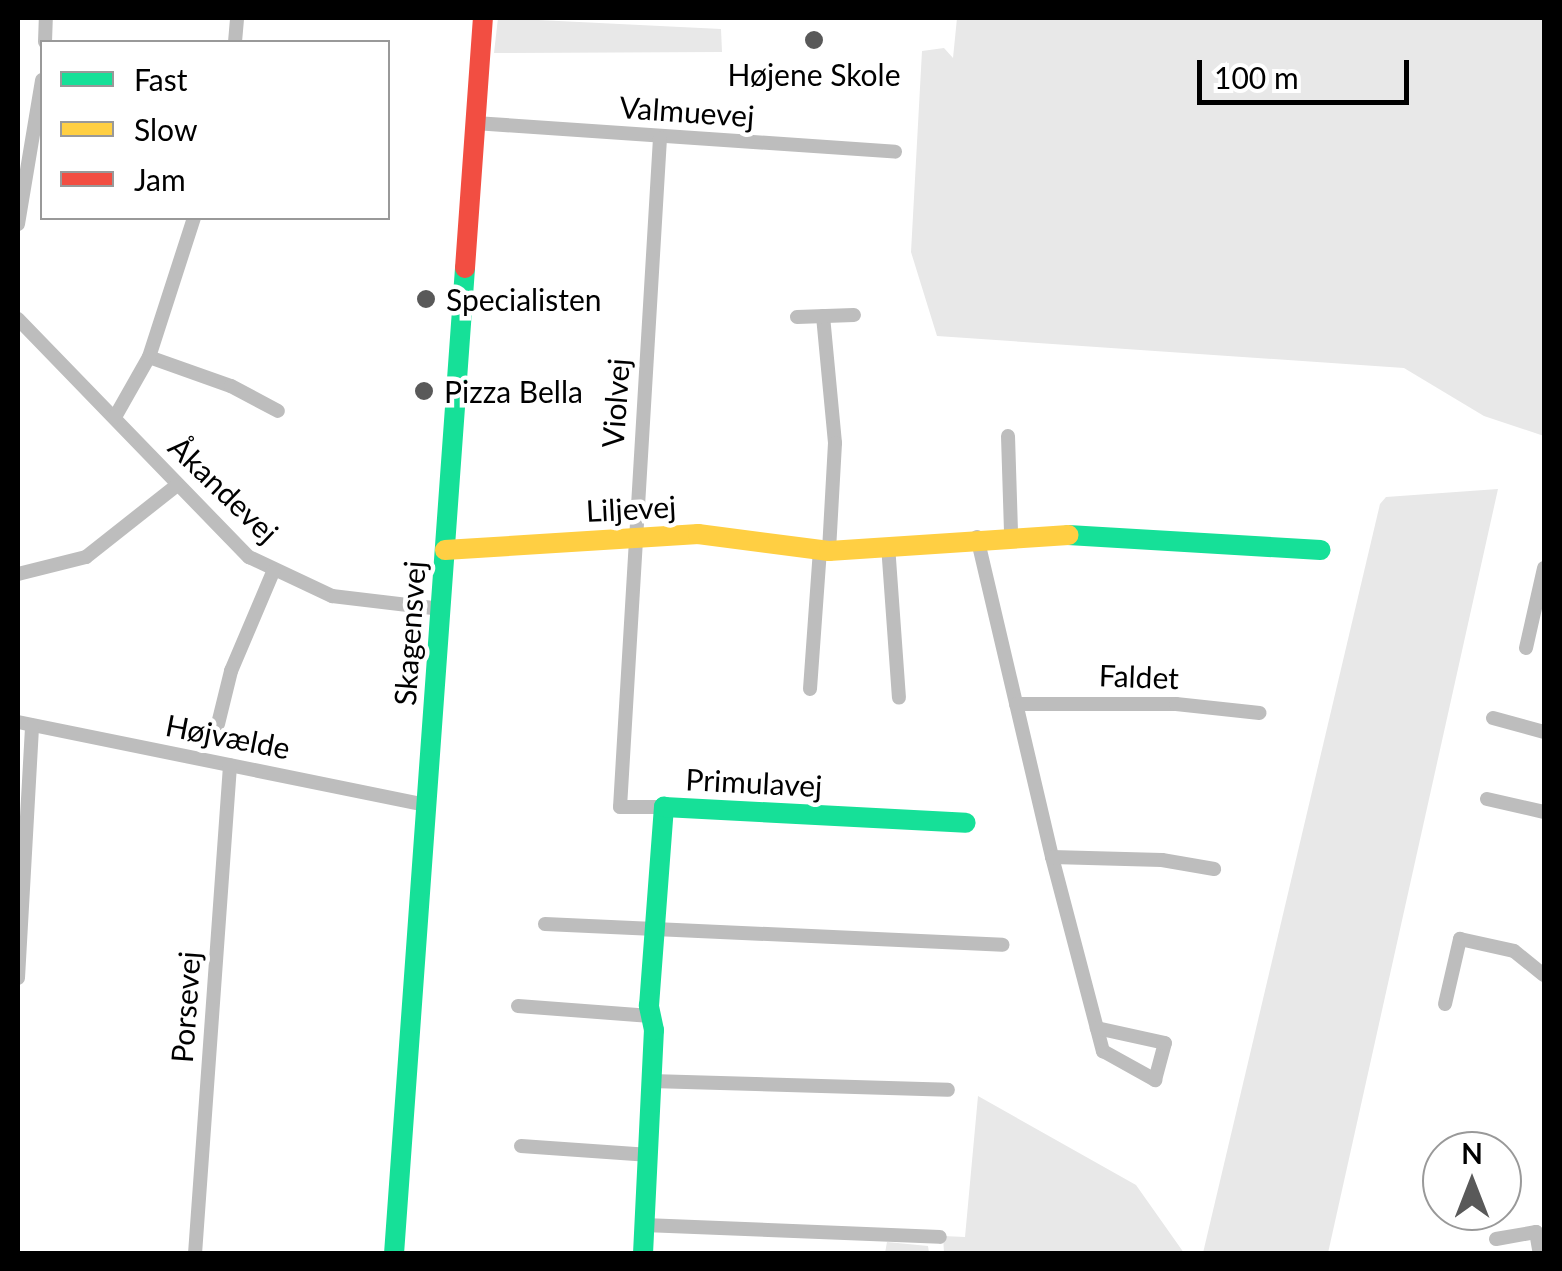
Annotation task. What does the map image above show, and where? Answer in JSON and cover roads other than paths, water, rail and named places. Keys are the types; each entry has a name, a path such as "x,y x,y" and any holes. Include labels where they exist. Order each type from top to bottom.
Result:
{"street":[{"name":"Skagensvej","path":"394,1254 482,18"},
{"path":"18,224 40,92"},
{"name":"Valmuevej","path":"475,123 895,152"},
{"name":"Violvej","path":"660,138 620,807 664,807"},
{"path":"115,417 148,357 193,220"},
{"path":"797,317 854,315"},
{"path":"810,689 835,443 824,316"},
{"name":"Åkandevej","path":"18,318 226,538 274,572 332,596 441,610"},
{"path":"148,357 231,386 278,411"},
{"path":"1008,436 1011,534"},
{"path":"18,574 86,557 176,486"},
{"name":"Liljevej","path":"445,550 634,536 739,536 825,551 977,536 1094,532 1321,550"},
{"path":"977,536 1052,857 1097,1028 1103,1050 1155,1080 1165,1043 1097,1028"},
{"path":"888,545 899,698"},
{"path":"1526,648 1541,597 1544,568"},
{"path":"218,724 231,671 274,572"},
{"name":"Faldet","path":"1016,704 1176,704 1260,713"},
{"path":"1492,718 1544,732"},
{"path":"18,978 25,723"},
{"name":"Højvælde","path":"25,723 427,805"},
{"name":"Porsevej","path":"194,1254 230,765"},
{"path":"1487,799 1544,812"},
{"name":"Primulavej","path":"644,1254 650,1154 653,932 664,807 966,823"},
{"path":"1052,857 1162,860 1214,869"},
{"path":"545,924 653,932 1003,945"},
{"path":"1445,1004 1460,939 1514,951 1544,976"},
{"path":"518,1006 651,1016"},
{"path":"651,1081 948,1090"},
{"path":"521,1146 650,1154"},
{"path":"644,1226 940,1237"},
{"path":"1496,1239 1536,1232 1540,1254"}],"place":[{"name":"Højene Skole","path":"814,40"},
{"name":"Specialisten","path":"426,299"},
{"name":"Pizza Bella","path":"424,391"}]}
